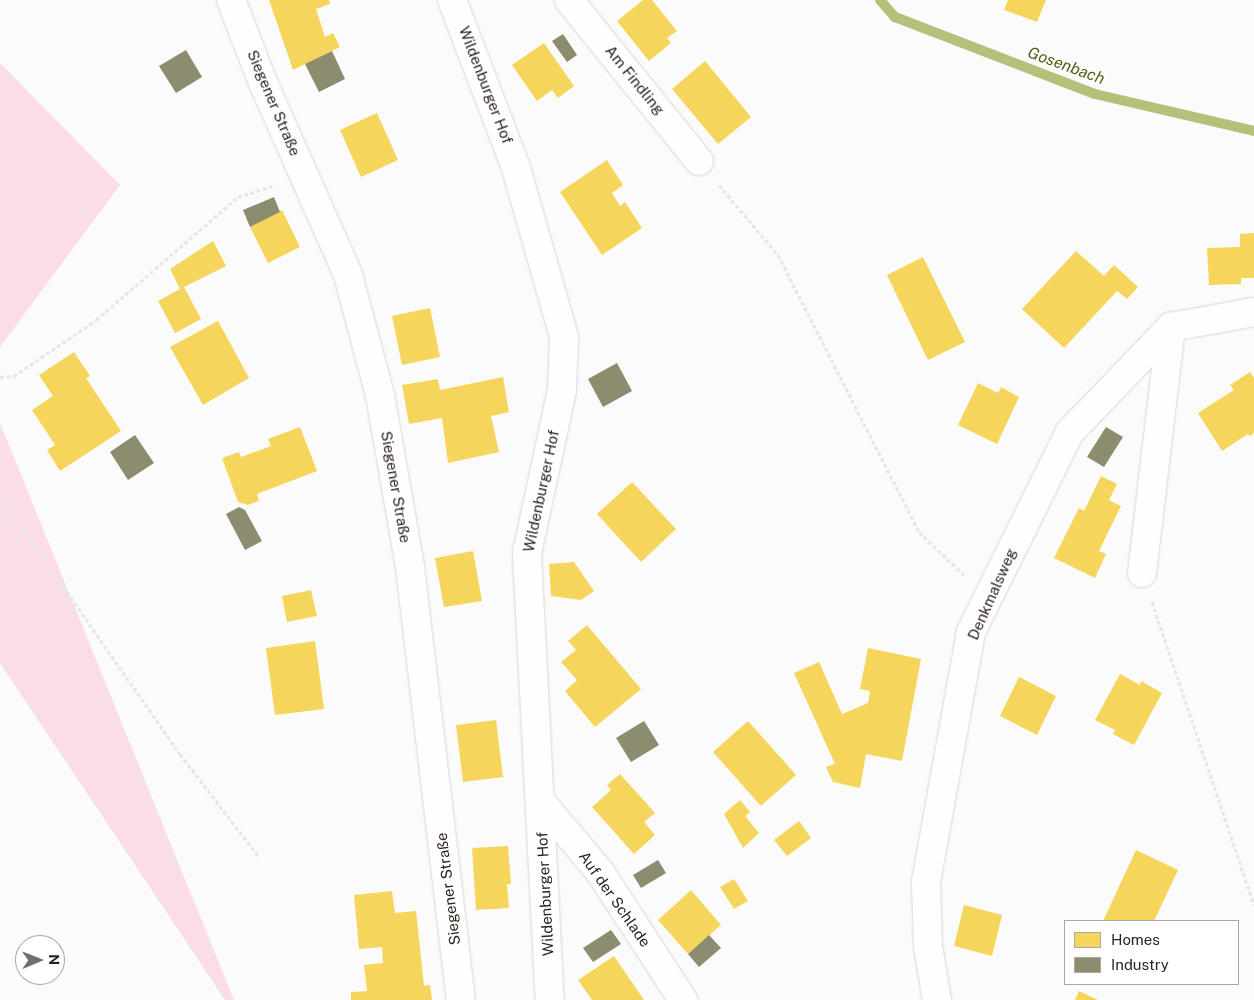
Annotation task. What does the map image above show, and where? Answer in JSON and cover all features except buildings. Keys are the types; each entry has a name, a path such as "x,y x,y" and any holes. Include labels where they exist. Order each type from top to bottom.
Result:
{"street":[{"name":"Siegener Straße","path":"231,0 264,85 348,275 380,395 410,567 461,1000"},
{"name":"Wildenburger Hof","path":"452,0 516,168 564,337 562,390 527,553 550,1000"},
{"name":"Am Findling","path":"569,0 699,161"},
{"path":"1142,573 1171,327 1254,312"},
{"name":"Denkmalsweg","path":"937,1000 928,946 926,882 946,760 971,632 1070,432 1171,327"},
{"name":"Auf der Schlade","path":"541,802 600,872 683,1000"}],"path":[{"path":"699,161 778,255 919,532 988,599"},
{"path":"0,377 14,376 96,320 238,196 305,176"},
{"path":"0,496 180,754 259,856"},
{"path":"1142,573 1254,905"}],"shaded area":[{"path":"0,63 120,185 0,347"},
{"path":"0,423 234,1000 225,1000 0,663"}],"waterway":[{"name":"Gosenbach","path":"880,0 895,17 1095,94 1254,131"}]}
